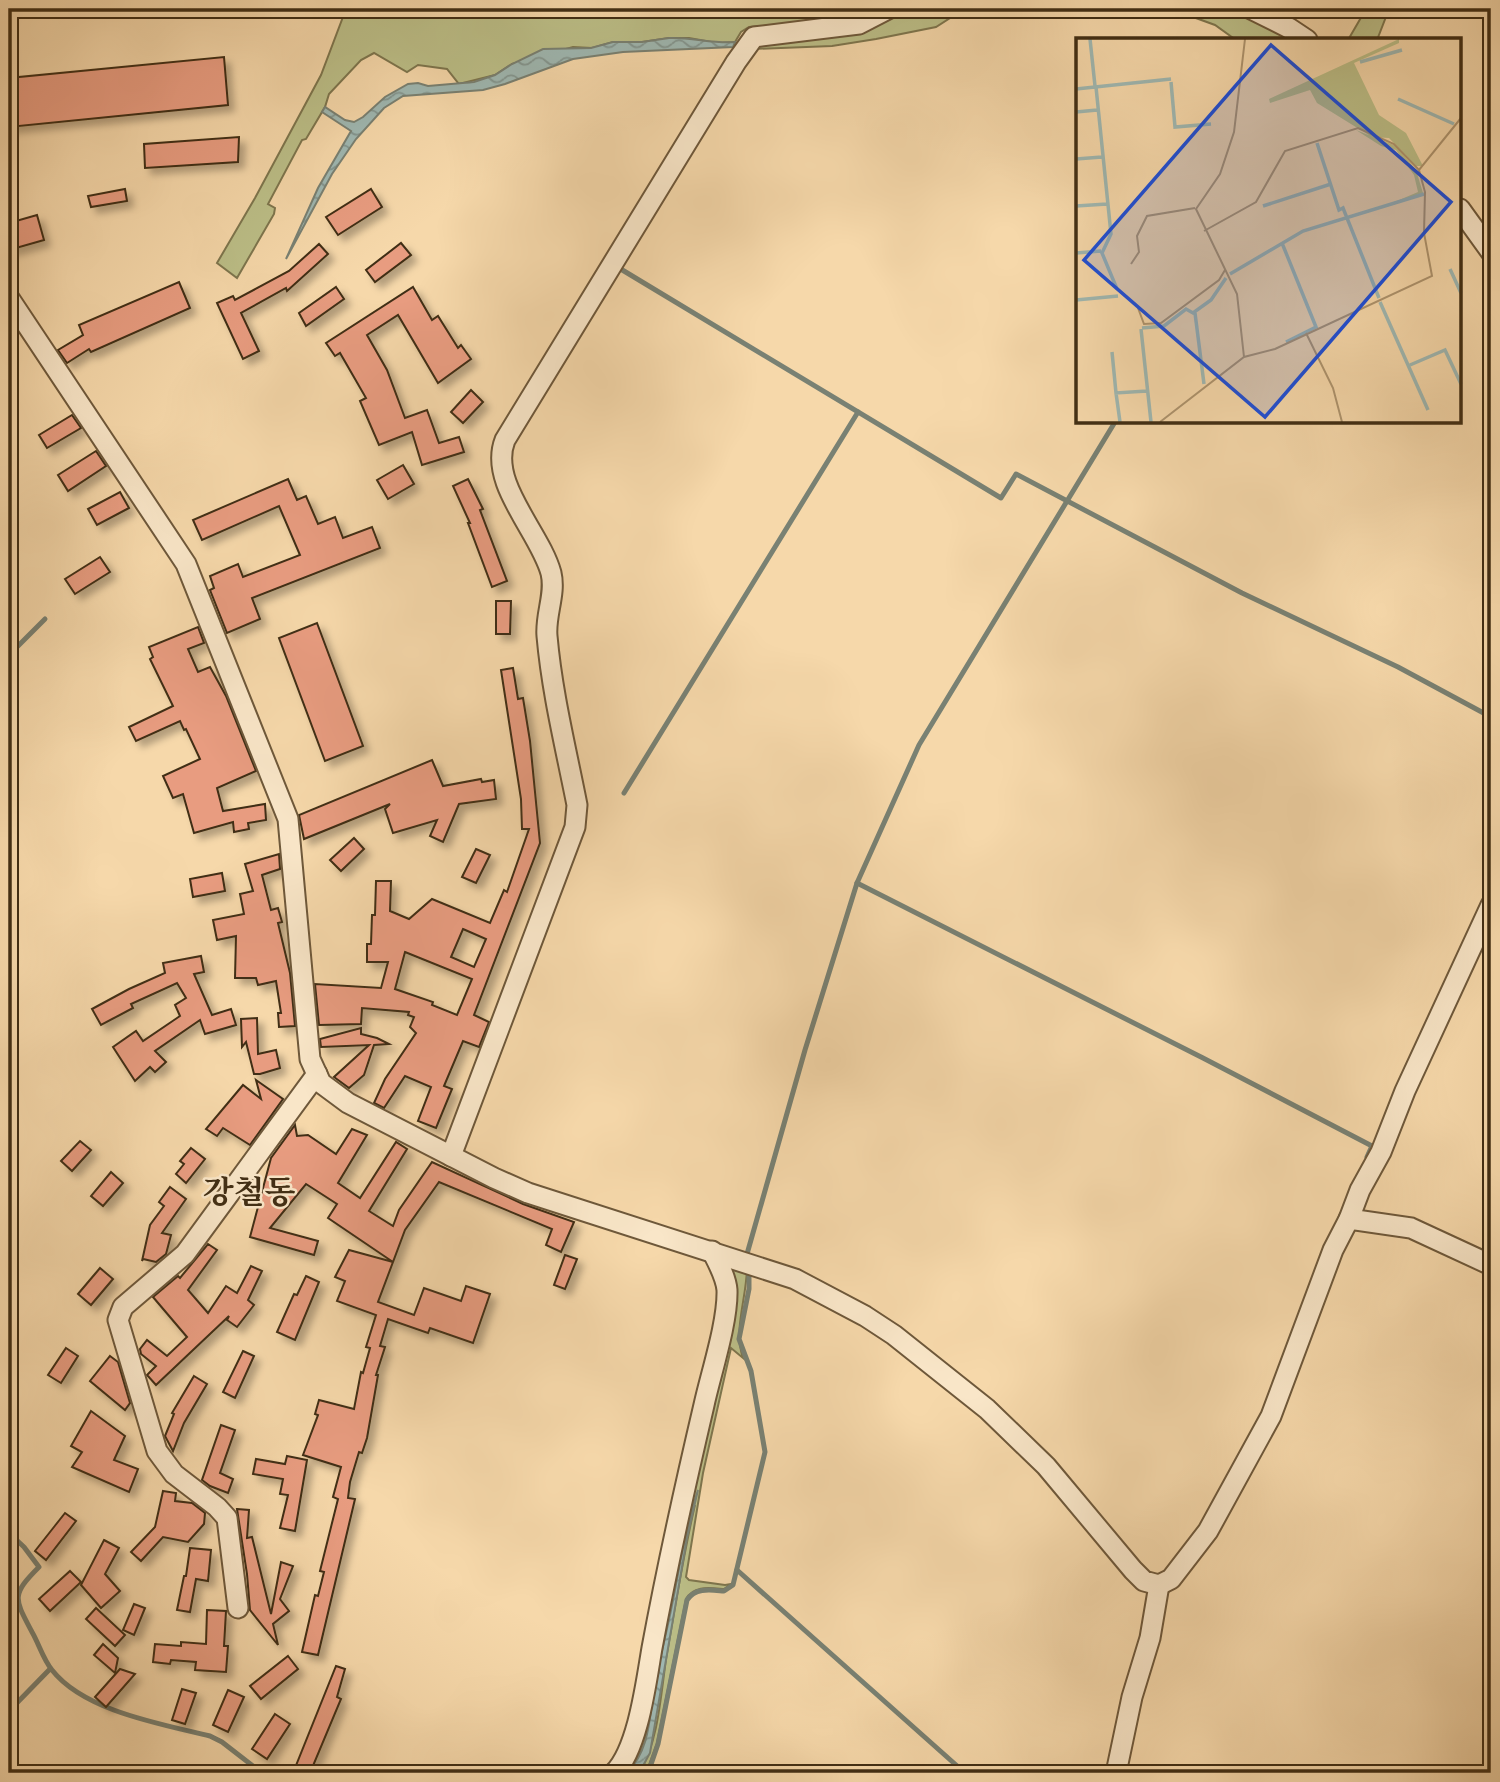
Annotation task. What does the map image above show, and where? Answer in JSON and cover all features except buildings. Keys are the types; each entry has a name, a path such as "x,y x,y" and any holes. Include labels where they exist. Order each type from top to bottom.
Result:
{"street":[{"path":"451,1156 575,827 577,805 547,635 553,594 551,574 544,555 516,505 501,465 500,452 736,62 754,37 859,24 888,9"},
{"path":"1251,9 1304,38"},
{"path":"1462,212 1491,252"},
{"path":"9,298 186,564 288,819 310,1059 321,1083 348,1103 528,1193 712,1251 795,1279 825,1293 894,1335 954,1381 1006,1427 1074,1497 1144,1581 1159,1585 1171,1579 1208,1531 1266,1427 1291,1367 1333,1250 1360,1189 1381,1152 1438,1016 1491,905"},
{"path":"238,1608 227,1518 217,1507 174,1475 157,1451 118,1320 123,1307 185,1254 317,1074"},
{"path":"1349,1219 1411,1228 1491,1265"},
{"path":"614,1773 623,1764 630,1749 645,1689 685,1484 723,1321 727,1290 712,1251"},
{"path":"1116,1773 1132,1697 1150,1638 1159,1585"}],"green space":[{"path":"346,9 871,9 844,20 749,27 741,32 735,42 669,38 613,42 592,48 573,47 512,64 495,75 459,84 447,69 418,65 407,72 374,53 361,60 329,94 325,107 306,139 302,140 268,204 275,208 274,214 237,278 217,263 321,75"},
{"path":"903,9 964,9 936,27 876,39 832,46 754,49 764,41 896,13"},
{"path":"1171,9 1232,9 1286,38 1233,38 1215,25"},
{"path":"1366,9 1389,9 1378,38 1349,38"},
{"path":"747,1267 739,1336 743,1358 731,1348 703,1473 686,1577 689,1580 731,1584 724,1589 698,1589 686,1599 657,1743 646,1773 639,1773 651,1748 658,1718 676,1601 695,1505 683,1543 645,1742 627,1773 619,1773 728,1268"}],"water":[{"path":"669,38 735,42 733,47 623,52 573,59 483,90 403,96 384,108 356,139 332,174 286,259 318,188 351,131 322,112 325,107 345,120 354,122 385,97 408,84 428,86 474,82 495,75 543,49 591,48 613,42"},
{"path":"698,1490 687,1538 650,1753 639,1773 627,1773 641,1753 648,1731 683,1547"}],"waterway":[{"path":"619,268 1001,498 1016,474 1242,593 1398,667 1491,717"},
{"path":"624,793 858,412"},
{"path":"747,1254 805,1050 857,883 919,745 1114,424"},
{"path":"9,655 45,619"},
{"path":"857,883 1372,1146 1367,1157"},
{"path":"648,1773 658,1744 687,1600 699,1591 724,1591 733,1585 765,1452 751,1371 739,1339 749,1289 749,1270"},
{"path":"9,1533 39,1567 20,1591 19,1604 46,1661 66,1684 83,1696 125,1714 210,1736 262,1773"},
{"path":"737,1570 965,1773"},
{"path":"9,1711 50,1669"}],"district":[{"name":"강철동","path":"249,1191"}]}
